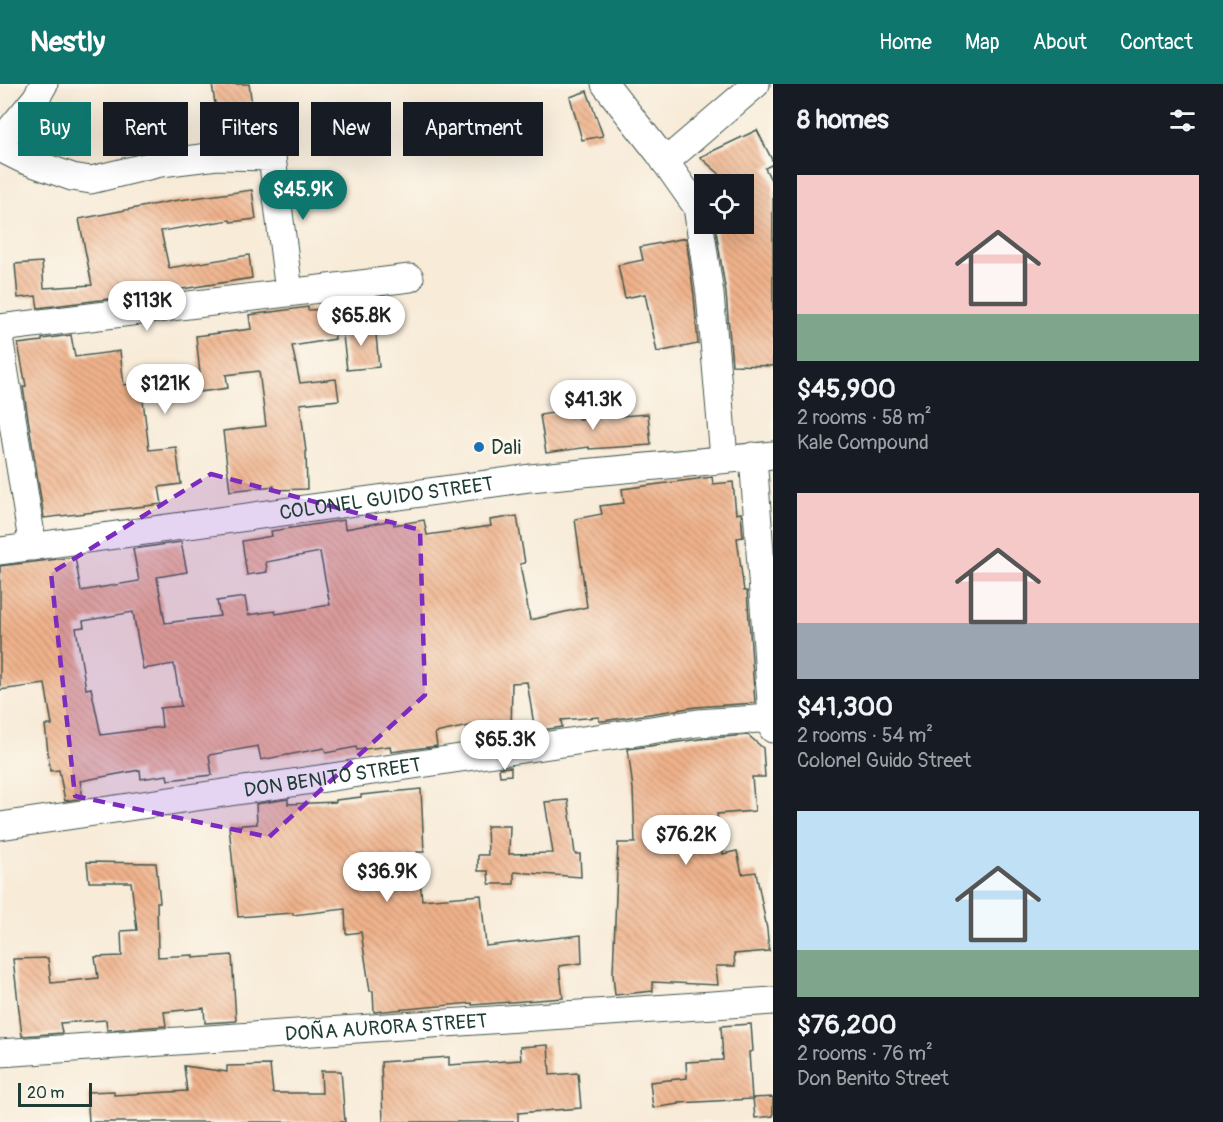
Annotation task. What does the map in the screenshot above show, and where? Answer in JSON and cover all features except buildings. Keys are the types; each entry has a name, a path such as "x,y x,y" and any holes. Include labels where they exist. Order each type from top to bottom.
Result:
{"street":[{"path":"0,142 36,98 44,84"},
{"path":"605,84 697,207 710,294 724,458"},
{"path":"665,162 756,84"},
{"path":"0,148 22,159 72,177 91,180 161,163 217,156 272,157 289,292"},
{"path":"0,328 410,278"},
{"path":"0,343 33,547"},
{"path":"763,456 773,722"},
{"name":"COLONEL GUIDO STREET","path":"0,551 518,480 724,458 763,456"},
{"name":"DON BENITO STREET","path":"0,826 686,724 773,722"},
{"name":"DOÑA AURORA STREET","path":"0,1053 773,1001"}],"highlighted area":[{"path":"211,474 420,530 425,695 269,837 75,796 51,573"}],"place":[{"name":"Dali","path":"479,447"}]}
